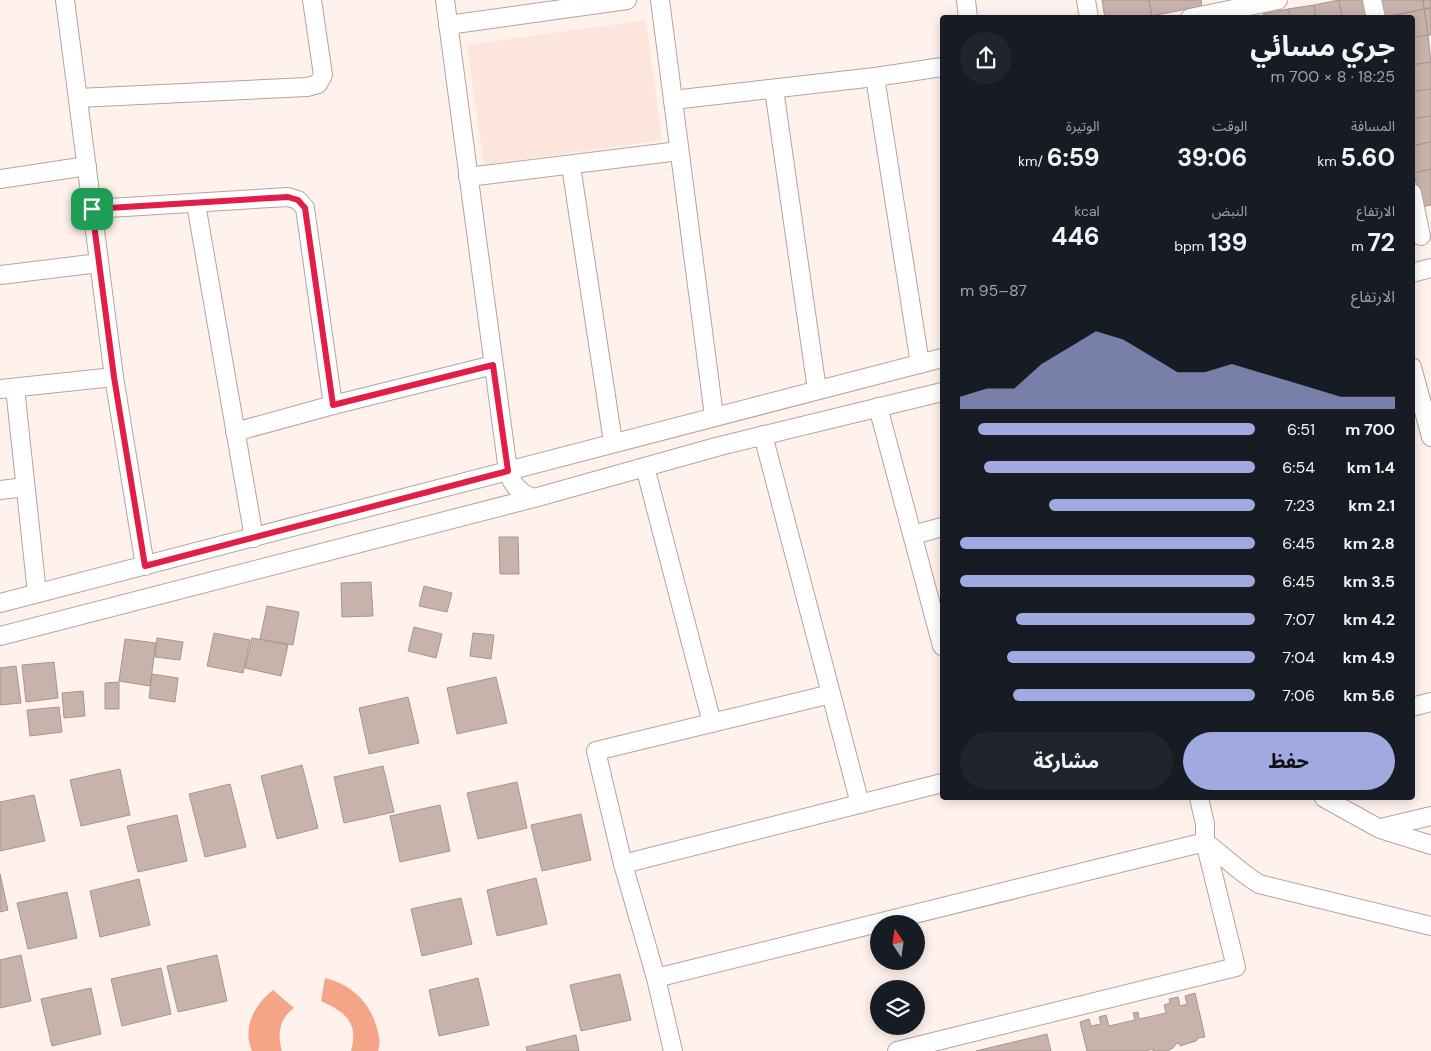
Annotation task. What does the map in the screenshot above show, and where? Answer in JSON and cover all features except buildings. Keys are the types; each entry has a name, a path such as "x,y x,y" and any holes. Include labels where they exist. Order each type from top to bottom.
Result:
{"street":[{"path":"65,0 114,377 145,566"},
{"path":"78,98 307,87 318,84 324,74 312,0"},
{"path":"445,0 508,471 517,489 527,496 534,498"},
{"path":"448,25 553,5 627,0"},
{"path":"660,0 714,416"},
{"path":"966,0 968,15"},
{"path":"1086,0 1088,15"},
{"path":"1195,15 1209,7 1278,0"},
{"path":"1372,0 1375,15"},
{"path":"673,100 875,77 940,67"},
{"path":"875,77 920,364"},
{"path":"774,89 818,390"},
{"path":"468,177 571,166 679,151"},
{"path":"0,179 87,166"},
{"path":"571,166 613,442"},
{"path":"92,209 288,197 298,200 305,208 333,405"},
{"path":"196,204 254,538"},
{"path":"1415,206 1422,236"},
{"path":"0,275 99,262"},
{"path":"1415,272 1431,268"},
{"path":"0,603 254,538 613,442 940,359"},
{"path":"235,432 333,405 493,365"},
{"path":"37,593 25,487 8,388 114,377"},
{"path":"1416,390 1431,437"},
{"path":"0,636 534,498 763,435 940,392"},
{"path":"878,407 940,639"},
{"path":"763,435 860,804"},
{"path":"645,467 712,723"},
{"path":"0,490 25,487"},
{"path":"912,535 940,528"},
{"path":"673,1051 656,978 623,864 596,751 831,694"},
{"path":"1415,706 1431,702"},
{"path":"623,864 940,784"},
{"path":"897,1051 1236,967 1205,842 1205,824 1199,800"},
{"path":"1328,800 1380,828 1431,845"},
{"path":"1380,828 1431,816"},
{"path":"656,978 1205,842"},
{"path":"1205,842 1225,857 1242,874 1259,884 1431,926"}],"shaded area":[{"path":"646,20 662,140 484,165 467,45"},
{"path":"325,978 343,985 358,995 364,1002 374,1018 377,1028 380,1042 378,1051 351,1051 353,1033 348,1019 337,1009 321,1001"},
{"path":"273,990 294,1008 285,1017 280,1028 282,1051 252,1051 248,1034 249,1026 255,1010"}],"route":[{"path":"288,197 298,200 305,208 333,405 493,365 508,471 145,566 114,377 92,209 288,197"}]}
